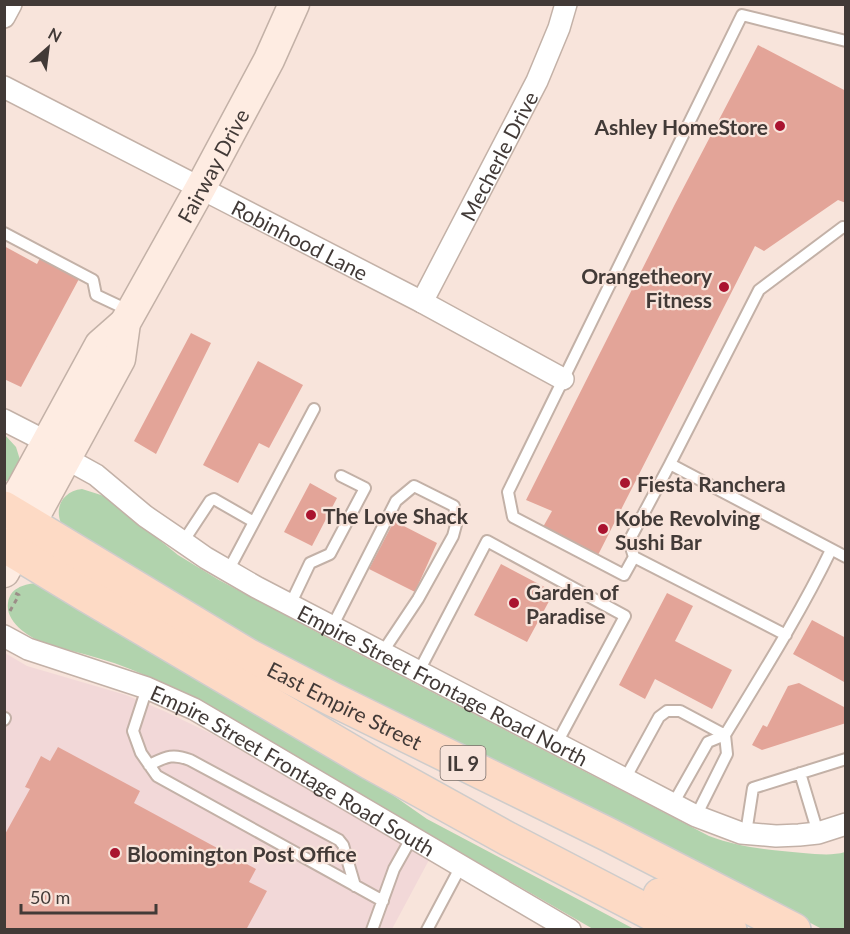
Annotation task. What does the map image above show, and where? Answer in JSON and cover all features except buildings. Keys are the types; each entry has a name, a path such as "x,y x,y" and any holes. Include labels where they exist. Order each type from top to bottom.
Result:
{"main road":[{"name":"Fairway Drive","path":"11,541 57,451 100,345 128,317 269,60 294,4"},
{"name":"East Empire Street","path":"11,541 96,601 369,762 508,839 683,930"},
{"name":"East Empire Street","path":"11,541 249,656 794,930"},
{"path":"508,839 554,844 730,930"}],"street":[{"path":"4,17 11,4"},
{"name":"Mecherle Drive","path":"422,302 537,81 559,28 566,4"},
{"name":"Robinhood Lane","path":"4,87 422,302 563,379"},
{"name":"Empire Street Frontage Road North","path":"4,420 96,475 145,516 228,571 696,816 746,834 776,836 818,833 846,824"},
{"name":"Empire Street Frontage Road South","path":"4,636 28,649 147,688 194,709 461,866 544,923 570,930"}],"lane":[{"path":"634,557 624,575 513,517 508,492 742,15 846,41"},
{"path":"786,635 634,557 629,541 759,290 843,227 846,228"},
{"path":"4,233 93,280 96,295 128,317"},
{"path":"228,571 314,409"},
{"path":"670,464 846,557"},
{"path":"290,605 310,563 330,554 365,488 341,476"},
{"path":"332,627 396,501 414,486 454,506 457,521 453,536 418,599 382,653"},
{"path":"183,542 210,501 214,499 254,522"},
{"path":"419,672 487,541 625,616 557,743"},
{"path":"673,804 708,742 725,735 786,635 831,550"},
{"path":"147,688 133,731 141,753 157,776 383,901"},
{"path":"624,779 659,717 667,711 680,711 725,735"},
{"path":"696,816 727,754 725,735"},
{"path":"149,765 178,755 339,840 343,845 355,886"},
{"path":"746,834 753,788 846,759"},
{"path":"800,773 818,833"},
{"path":"372,930 394,869 412,837"},
{"path":"428,930 461,866"}],"path":[{"path":"10,611 11,541"}],"shaded area":[{"path":"5,653 27,666 126,695 214,735 429,860 392,929 5,930"}],"green space":[{"path":"5,435 16,447 21,463 13,477 5,482"},
{"path":"82,489 110,500 178,555 219,580 709,836 744,846 767,849 824,854 845,852 845,929 822,929 707,869 245,640 61,523 59,511 62,500 70,493"},
{"path":"35,583 354,768 427,819 634,929 593,929 186,695 122,666 49,645 33,638 14,623 10,617 8,603 14,591 22,586"}],"place":[{"name":"Ashley HomeStore","path":"780,126"},
{"name":"Orangetheory Fitness","path":"724,287"},
{"name":"Fiesta Ranchera","path":"625,483"},
{"name":"The Love Shack","path":"311,515"},
{"name":"Kobe Revolving Sushi Bar","path":"603,529"},
{"name":"Garden of Paradise","path":"514,603"},
{"name":"Bloomington Post Office","path":"115,853"}]}
